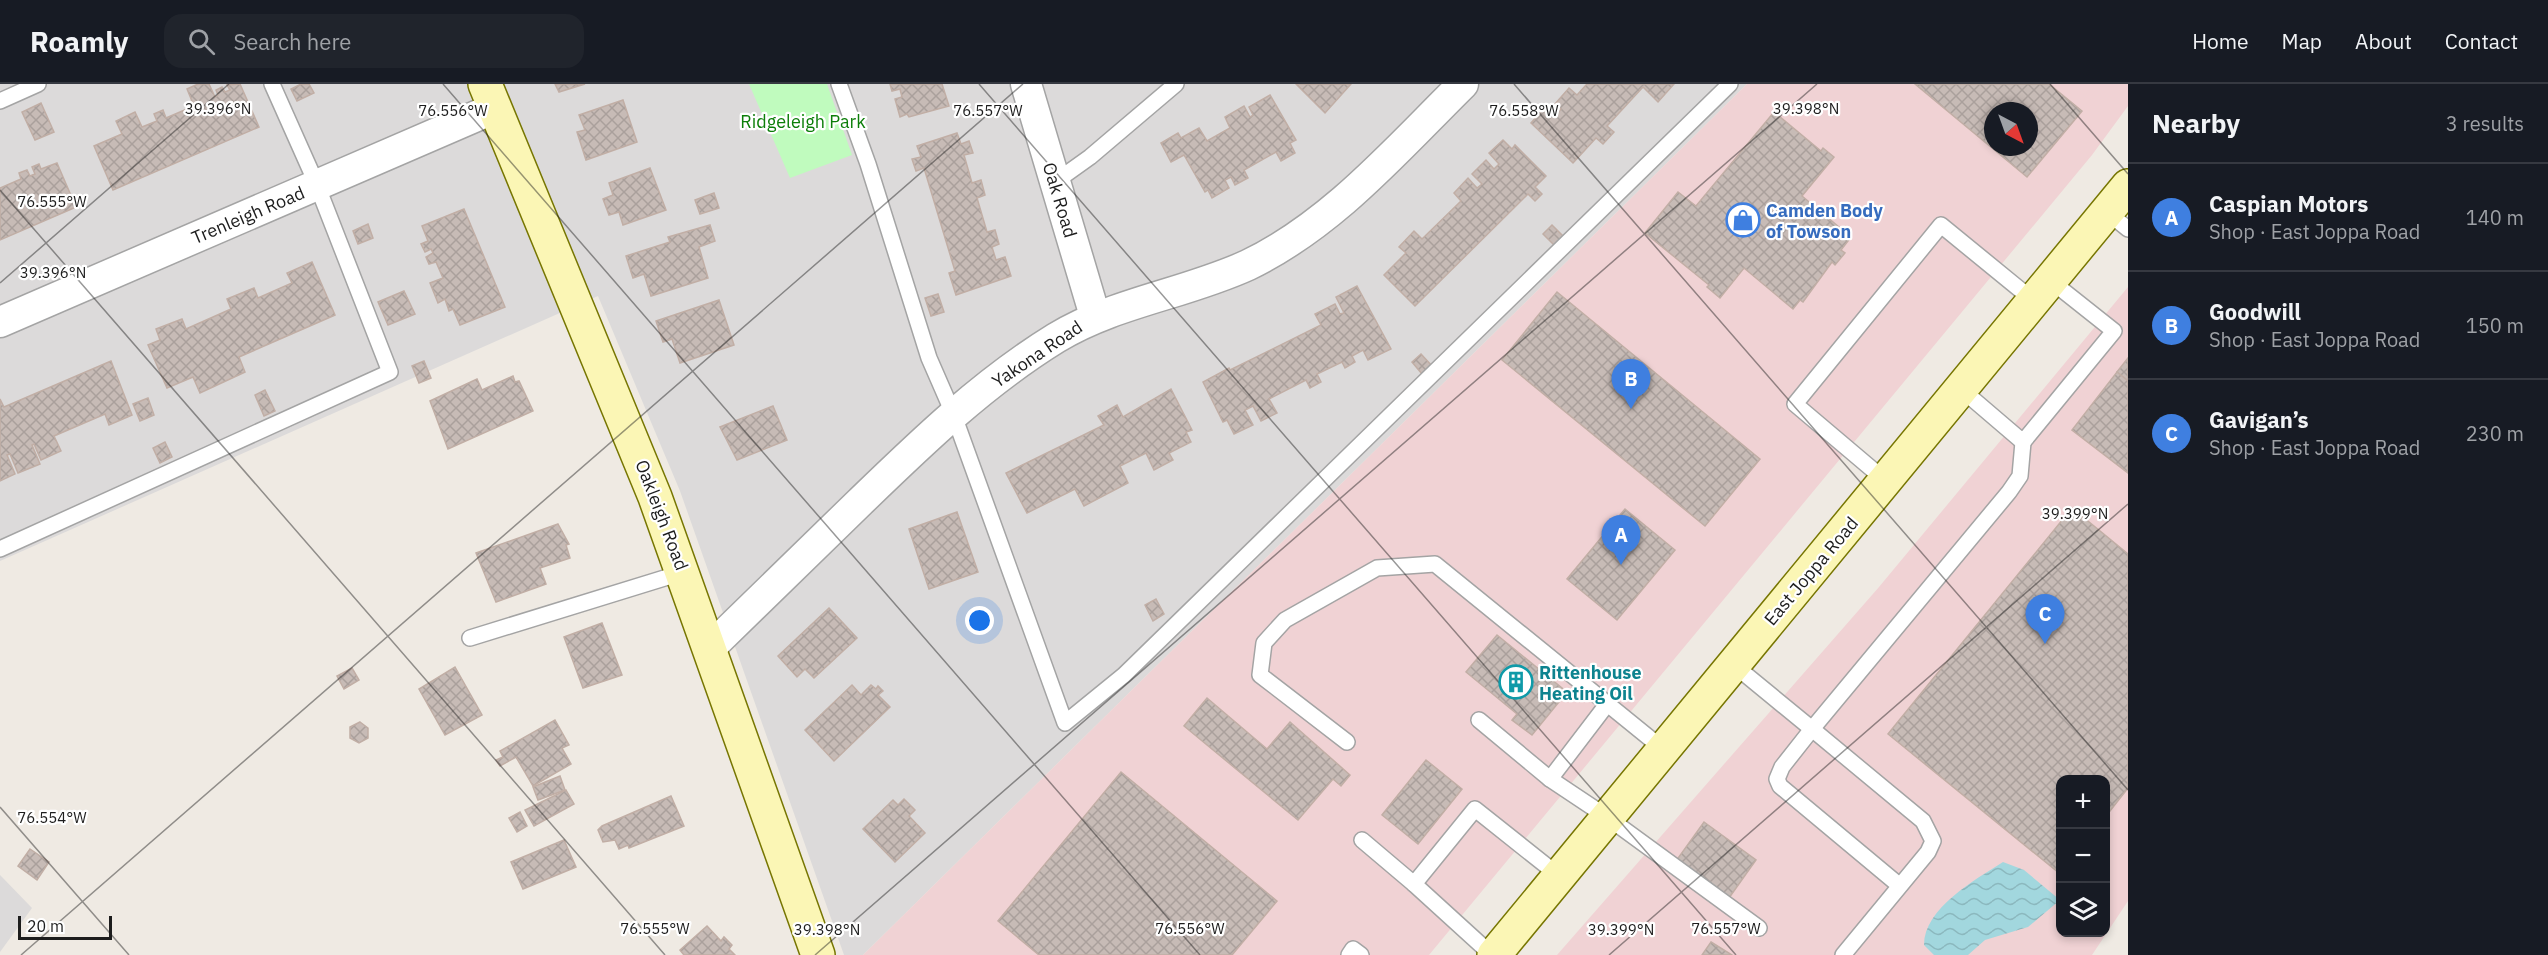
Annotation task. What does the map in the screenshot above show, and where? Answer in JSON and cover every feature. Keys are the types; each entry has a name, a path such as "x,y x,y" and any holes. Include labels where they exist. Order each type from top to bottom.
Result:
{"main road":[{"name":"Oakleigh Road","path":"490,96 625,420 684,572 818,955"},
{"name":"East Joppa Road","path":"1493,955 2042,291 2118,220 2128,186"}],"street":[{"name":"Oak Road","path":"1026,84 1095,316"},
{"name":"Yakona Road","path":"710,648 952,413 1054,339 1095,316 1205,282 1247,265 1304,232 1348,195 1463,84"},
{"name":"Trenleigh Road","path":"0,322 317,185 490,96"}],"lane":[{"path":"0,100 38,84"},
{"path":"0,549 390,372 317,185 272,84"},
{"path":"839,84 868,164 929,358 952,413 1065,723 1124,675 1730,84"},
{"path":"1055,182 1090,157 1176,84"},
{"path":"1886,481 1795,404 1941,225 2042,291 2114,331 2024,442 2020,476 2009,492 1812,729 1782,767 1777,778 1780,786 1900,886"},
{"path":"1961,389 2024,442"},
{"path":"1347,742 1260,675 1264,643 1285,620 1377,568 1435,564 1664,749"},
{"path":"470,638 684,572"},
{"path":"1734,665 1923,821 1931,833 1934,841 1928,852 1843,955"},
{"path":"1550,779 1608,703"},
{"path":"1479,720 1550,779 1607,817 1759,928"},
{"path":"1414,884 1475,809 1558,875"},
{"path":"1362,840 1493,955"},
{"path":"1349,955 1353,949 1361,955"}],"shaded area":[{"path":"0,84 1747,84 863,955 844,955 680,491 598,296 0,561"},
{"path":"1747,84 2128,84 2128,106 2092,155 1429,955 863,955"},
{"path":"2128,287 2128,901 2110,928 2110,775 2056,775 2056,937 2104,937 2092,955 1557,955 1879,587"},
{"path":"0,875 32,908 0,952"}],"green space":[{"name":"Ridgeleigh Park","path":"749,84 827,84 852,155 790,178"}],"water":[{"path":"2003,862 2024,870 2056,897 2056,903 2028,927 1985,940 1968,955 1934,955 1924,945 1926,932 1932,919 1953,896"}],"building":[{"path":"198,84 209,84 215,97 218,95 216,90 222,87 225,92 230,90 227,85 240,84 259,127 113,190 94,146 122,134 116,121 135,112 142,127 157,121 154,114 163,110 166,118 194,106 187,89"},
{"path":"301,84 309,84 314,93 297,101 291,89"},
{"path":"555,84 585,84 559,92"},
{"path":"890,84 942,84 949,106 909,117 907,114 900,117 895,99 902,97 900,89 892,91"},
{"path":"1296,84 1351,84 1325,113"},
{"path":"1587,84 1674,84 1658,102 1643,87 1607,126 1614,132 1603,144 1596,138 1573,163 1531,123 1547,105 1557,114 1561,109 1555,104 1569,88 1577,95"},
{"path":"1915,84 2049,84 2082,111 2027,177 2002,156 2038,156 2038,102 1984,102 1984,141"},
{"path":"1270,95 1296,140 1290,143 1295,153 1281,161 1276,152 1244,170 1248,178 1235,185 1231,177 1225,180 1229,188 1212,198 1208,190 1205,192 1184,155 1171,162 1161,143 1178,133 1181,138 1199,128 1207,141 1230,128 1225,117 1244,106 1250,117 1253,115 1249,107"},
{"path":"623,100 637,142 586,160 577,132 585,130 579,115"},
{"path":"41,103 54,132 35,140 22,112"},
{"name":"Camden Body of Towson","path":"1774,112 1821,151 1823,148 1834,157 1802,196 1851,237 1841,250 1845,253 1835,265 1832,262 1803,302 1800,300 1793,309 1744,268 1720,298 1707,287 1709,285 1645,233 1678,192 1696,206"},
{"path":"957,133 961,144 969,141 973,153 964,155 972,183 981,180 985,195 977,198 987,232 995,230 999,244 992,247 996,260 1005,257 1011,276 956,295 949,273 955,271 924,168 916,171 912,159 921,157 917,146"},
{"path":"1503,140 1512,149 1515,145 1546,176 1535,187 1542,194 1535,201 1528,194 1415,306 1384,275 1406,253 1399,247 1414,231 1422,239 1461,201 1454,193 1468,178 1477,188 1482,184 1472,174 1486,160 1494,169 1499,164 1489,153"},
{"path":"57,163 76,207 0,240 0,188 21,179 19,173 27,170 30,176 35,174 32,167 39,164 41,169"},
{"path":"650,168 666,210 623,225 619,212 609,215 603,199 613,195 609,183"},
{"path":"714,193 719,208 700,214 695,200"},
{"path":"464,209 505,307 460,325 453,309 449,311 445,299 438,303 430,283 443,278 436,262 429,264 426,257 433,253 431,249 425,252 421,244 428,241 422,226"},
{"path":"368,224 373,238 358,244 353,231"},
{"path":"710,225 715,241 699,247 708,278 651,296 644,274 633,278 626,256 670,242 668,237"},
{"path":"1552,225 1563,236 1554,245 1543,234"},
{"path":"312,262 335,315 239,357 245,372 200,393 193,377 167,388 148,345 160,340 156,329 182,319 186,329 231,309 227,299 254,288 258,298 292,283 287,273"},
{"path":"1357,286 1391,349 1368,360 1363,350 1352,356 1355,362 1345,368 1342,362 1317,374 1321,382 1310,388 1306,380 1269,399 1277,413 1261,421 1253,406 1245,410 1253,425 1234,434 1227,420 1223,422 1203,382 1321,325 1315,314 1335,304 1340,314 1344,313 1336,297"},
{"path":"404,291 415,314 388,325 378,302"},
{"path":"1557,292 1760,459 1705,526 1502,360"},
{"path":"938,294 944,312 931,316 925,298"},
{"path":"719,300 734,345 680,363 672,339 663,342 656,321"},
{"path":"1421,354 1432,366 1422,374 1412,362"},
{"path":"2128,358 2128,381 2117,372"},
{"path":"111,361 132,415 109,425 105,414 54,436 61,451 41,460 34,444 32,445 40,464 18,473 10,454 7,455 15,474 0,481 0,399 4,407"},
{"path":"424,361 431,378 419,383 412,366"},
{"path":"2117,372 2128,381 2128,473 2072,430"},
{"path":"513,376 515,382 519,381 533,411 448,449 430,401 477,379 482,390"},
{"path":"1171,389 1192,430 1186,432 1191,442 1169,453 1173,460 1154,470 1146,453 1120,466 1128,483 1084,506 1075,489 1027,513 1006,473 1104,425 1098,416 1117,405 1123,417"},
{"path":"265,390 275,411 264,416 255,395"},
{"path":"148,398 154,415 140,421 133,404"},
{"path":"773,406 787,440 737,460 720,427"},
{"path":"165,442 172,457 160,463 153,448"},
{"path":"2072,508 2128,554 2128,788 2110,811 2110,775 2056,775 2056,871 1888,734"},
{"path":"1625,509 1675,550 1617,620 1567,579"},
{"path":"957,512 978,572 929,589 909,529"},
{"path":"558,524 569,544 566,545 570,558 540,568 546,584 496,602 476,553"},
{"path":"1156,599 1164,614 1153,621 1145,605"},
{"path":"829,608 857,638 814,678 805,669 797,677 778,656"},
{"path":"602,623 622,675 583,688 564,637"},
{"name":"Rittenhouse Heating Oil","path":"1497,635 1567,692 1532,735 1512,720 1517,714 1466,672"},
{"path":"455,667 482,715 445,735 419,689"},
{"path":"352,668 359,680 344,689 337,676"},
{"path":"852,685 861,695 871,685 876,689 878,686 883,691 878,695 890,707 834,761 805,730"},
{"path":"1207,698 1267,749 1290,722 1350,775 1341,786 1333,779 1298,820 1184,726"},
{"path":"555,720 569,745 562,748 571,764 533,786 516,757 500,766 496,760 503,757 500,751"},
{"path":"360,722 368,728 368,738 359,743 350,738 350,727"},
{"path":"1426,760 1462,789 1418,844 1382,815"},
{"path":"1121,772 1277,901 1232,955 1039,955 998,921"},
{"path":"560,776 565,790 538,800 533,787"},
{"path":"566,790 574,804 534,826 525,810"},
{"path":"671,796 684,826 629,848 628,845 619,849 615,840 603,842 598,830 602,826"},
{"path":"904,799 915,810 909,816 925,833 895,862 863,829 893,800 898,805"},
{"path":"520,812 527,826 517,832 509,818"},
{"path":"1704,822 1756,860 1729,898 1676,861"},
{"path":"564,840 576,867 523,889 511,862"},
{"path":"30,849 49,862 37,880 18,866"},
{"path":"707,926 721,941 724,937 732,945 729,949 735,955 684,955 680,950"},
{"path":"1711,942 1732,955 1702,955"}],"place":[{"name":"Camden Body of Towson","path":"1743,220"},
{"name":"Goodwill","path":"1631,409"},
{"name":"Caspian Motors","path":"1621,565"},
{"name":"Gavigan’s","path":"2045,644"},
{"name":"Rittenhouse Heating Oil","path":"1516,682"}]}
